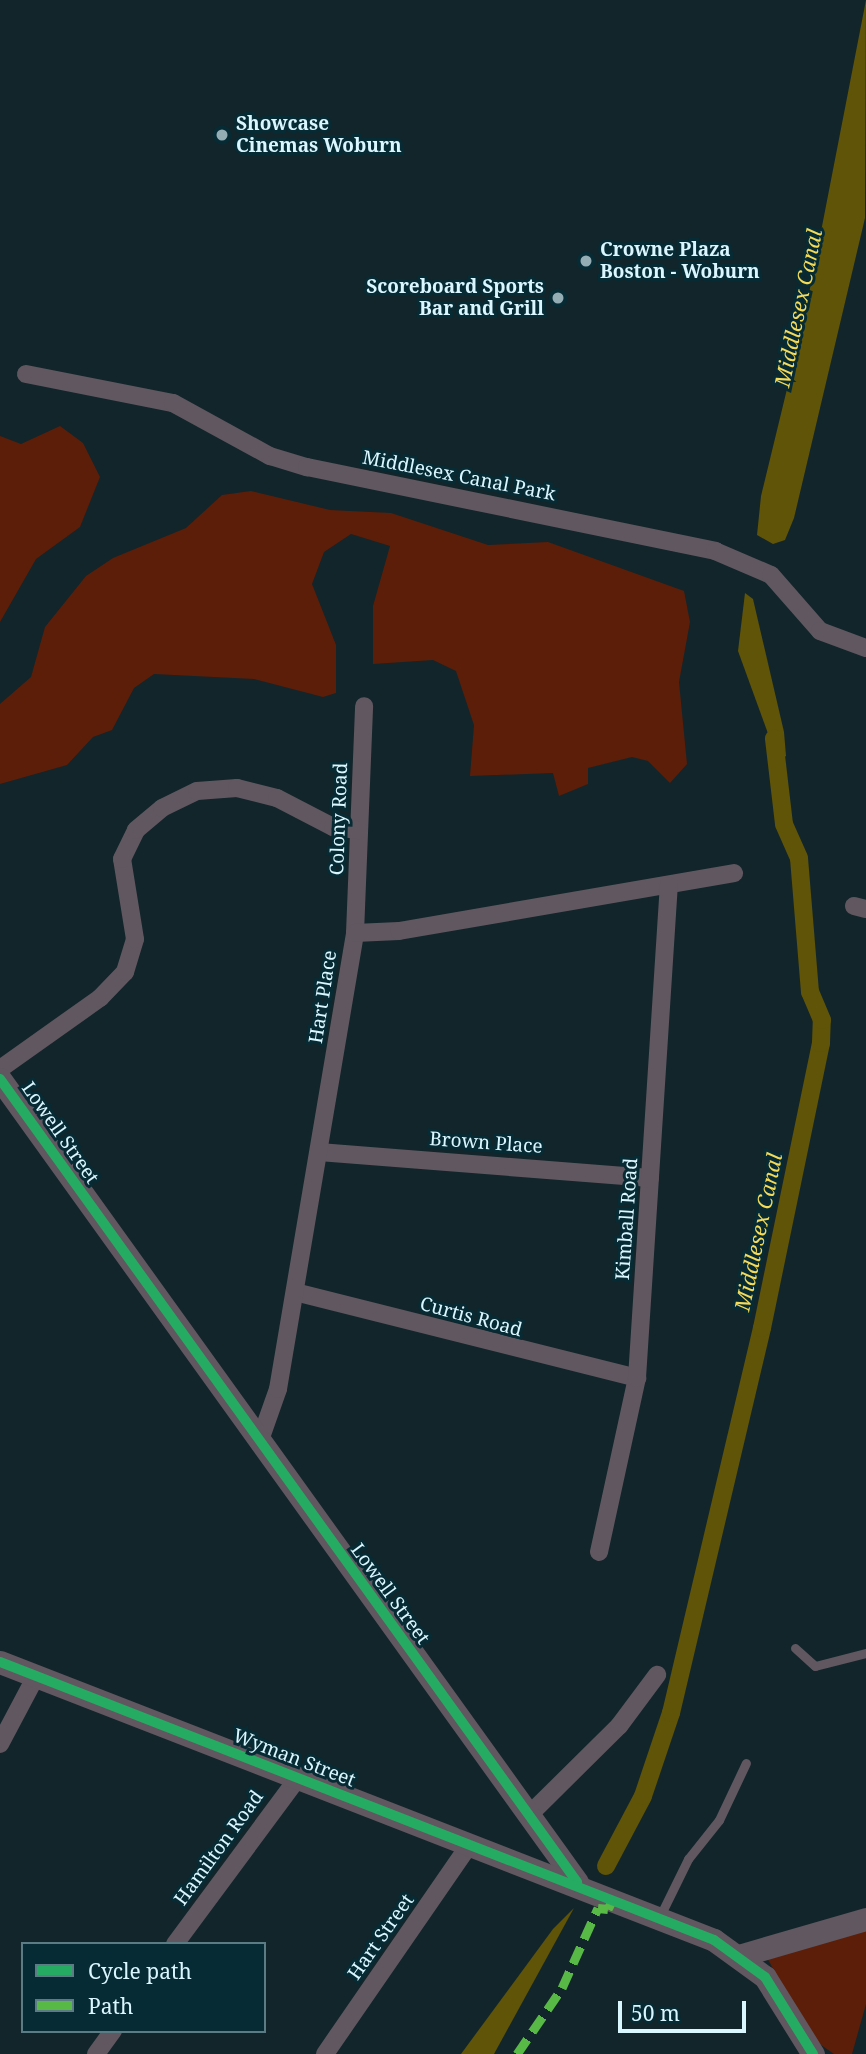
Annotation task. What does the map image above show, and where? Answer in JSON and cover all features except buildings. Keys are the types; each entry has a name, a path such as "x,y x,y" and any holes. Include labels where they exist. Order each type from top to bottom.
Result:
{"street":[{"name":"Middlesex Canal Park","path":"26,374 162,399 270,456 307,467 715,551 771,575 820,631 866,648"},
{"name":"Colony Road","path":"355,933 364,706"},
{"path":"0,1069 125,972 135,939 122,859 136,830 162,808 197,792 237,788 276,798 333,827 359,830"},
{"name":"Hart Place","path":"259,1443 271,1424 355,933 669,886 734,873"},
{"name":"Kimball Road","path":"599,1552 637,1378 669,886"},
{"name":"Lowell Street","path":"0,1079 577,1882"},
{"name":"Brown Place","path":"318,1152 650,1178"},
{"name":"Curtis Road","path":"295,1292 637,1378"},
{"name":"Wyman Street","path":"0,1662 470,1844 577,1882"},
{"path":"511,1858 531,1818 619,1726 657,1675"},
{"path":"0,1745 36,1676"},
{"name":"Hamilton Road","path":"176,1942 298,1778"},
{"name":"Hart Street","path":"325,2054 470,1844"},
{"path":"577,1882 660,1916 742,1955 781,1998 813,2054"},
{"path":"742,1955 866,1919"},
{"path":"96,2054 112,2033"}],"lane":[{"path":"795,1648 815,1666 866,1653"},
{"path":"660,1916 688,1859 719,1820 746,1763"}],"shaded area":[{"name":"Middlesex Canal","path":"866,0 865,218 794,518 785,540 773,544 757,535 761,496 804,319"},
{"path":"60,426 83,443 100,477 80,527 36,559 0,622 0,436 21,444"},
{"path":"251,491 330,510 391,513 488,545 548,542 684,591 690,622 679,682 687,764 670,783 648,761 632,757 588,768 588,784 559,796 553,773 470,776 474,725 456,671 433,660 373,664 373,606 390,546 351,534 324,552 312,584 336,645 336,693 323,697 254,679 154,674 134,688 112,730 93,737 67,765 0,784 0,704 31,677 45,627 86,576 113,558 186,528 222,495"},
{"path":"745,593 753,599 784,732 786,756 778,761 738,651"},
{"path":"574,1908 494,2054 461,2054 553,1929"},
{"path":"866,1928 866,2004 852,2054 834,2054 811,2038 765,1954"}],"waterway":[{"name":"Middlesex Canal","path":"606,1866 643,1796 671,1713 762,1328 821,1043 822,1020 810,992 799,858 784,824 774,739"}],"marked path":[{"path":"517,2054 562,1988 598,1908 608,1909 613,1899"}],"cycle path":[{"path":"0,1079 577,1882"},
{"path":"0,1662 714,1940 765,1977 813,2054"}],"place":[{"name":"Showcase Cinemas Woburn","path":"222,135"},
{"name":"Crowne Plaza Boston - Woburn","path":"586,261"},
{"name":"Scoreboard Sports Bar and Grill","path":"558,298"}]}
